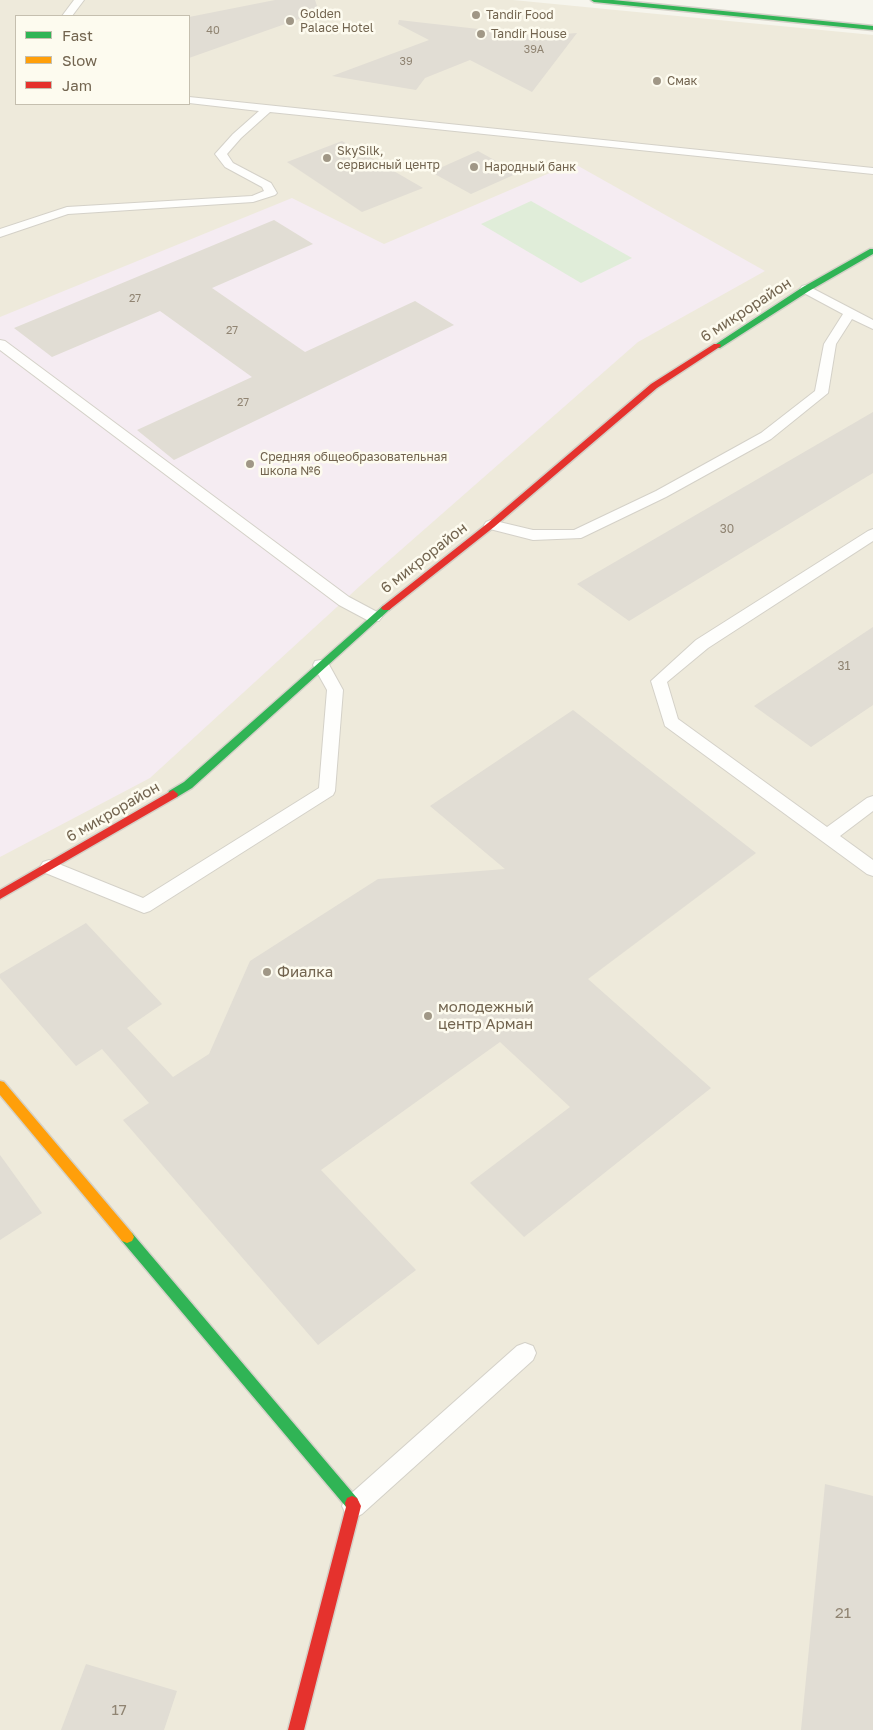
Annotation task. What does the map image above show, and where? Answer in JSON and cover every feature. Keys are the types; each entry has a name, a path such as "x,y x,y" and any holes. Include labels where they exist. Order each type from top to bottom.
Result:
{"street":[{"path":"594,0 873,28"},
{"name":"6 микрорайон","path":"0,895 188,786 374,617 490,525 654,386 806,289 873,251"},
{"path":"0,1086 354,1506 296,1730"}],"lane":[{"path":"67,15 79,0"},
{"path":"190,100 873,171"},
{"path":"0,233 67,211 253,199 271,193 267,185 230,165 221,154 236,136 268,108"},
{"path":"806,289 873,325"},
{"path":"490,525 533,535 576,535 661,494 766,436 821,393 830,344 850,314"},
{"path":"0,344 344,601 374,617"},
{"path":"873,534 702,644 659,681 671,722 873,869"},
{"path":"49,867 144,906 327,791 335,690 321,665"},
{"path":"827,836 873,802"},
{"path":"354,1506 525,1353"}],"shaded area":[{"path":"0,0 513,0 873,35 873,1730 0,1730"},
{"name":"Средняя общеобразовательная школа №6","path":"573,163 765,271 638,342 361,585 150,778 0,857 0,317 292,198 384,244"}],"green space":[{"path":"531,201 632,258 581,283 481,224"}],"building":[{"path":"275,0 315,0 319,12 190,58 190,17"},
{"path":"399,20 540,36 577,33 532,92 470,60 425,78 416,90 332,76 429,40 398,24"},
{"path":"342,141 423,188 362,212 287,162"},
{"name":"Народный банк","path":"478,151 518,173 471,194 431,172"},
{"path":"274,220 313,244 212,288 305,352 415,301 454,325 174,460 137,430 252,377 160,311 52,357 14,328"},
{"path":"873,412 873,473 629,621 577,584"},
{"path":"873,627 873,705 811,747 754,706"},
{"name":"молодежный центр Арман","path":"573,710 756,853 588,979 711,1088 524,1237 470,1183 570,1107 500,1042 321,1170 416,1270 318,1345 123,1120 149,1103 102,1049 76,1066 0,978 0,974 86,923 162,1004 127,1028 173,1077 209,1054 250,961 378,879 505,869 430,806"},
{"path":"0,1155 42,1213 0,1240"},
{"path":"825,1484 873,1496 873,1730 801,1730"},
{"path":"86,1664 177,1691 164,1730 61,1730"}],"traffic: fast":[{"path":"594,0 873,28"},
{"path":"717,346 806,289 873,251"},
{"path":"173,794 188,785 386,608"},
{"path":"127,1237 352,1503"}],"traffic: slow":[{"path":"0,1086 127,1237"}],"traffic: jam":[{"path":"386,608 491,525 654,386 717,346"},
{"path":"0,895 173,794"},
{"path":"296,1730 354,1506 352,1503"}],"place":[{"name":"Tandir Food","path":"476,15"},
{"name":"Golden Palace Hotel","path":"290,21"},
{"name":"Tandir House","path":"481,34"},
{"name":"Смак","path":"657,81"},
{"name":"SkySilk, сервисный центр","path":"327,158"},
{"name":"Народный банк","path":"474,167"},
{"name":"Средняя общеобразовательная школа №6","path":"250,464"},
{"name":"Фиалка","path":"267,972"},
{"name":"молодежный центр Арман","path":"428,1016"}]}
